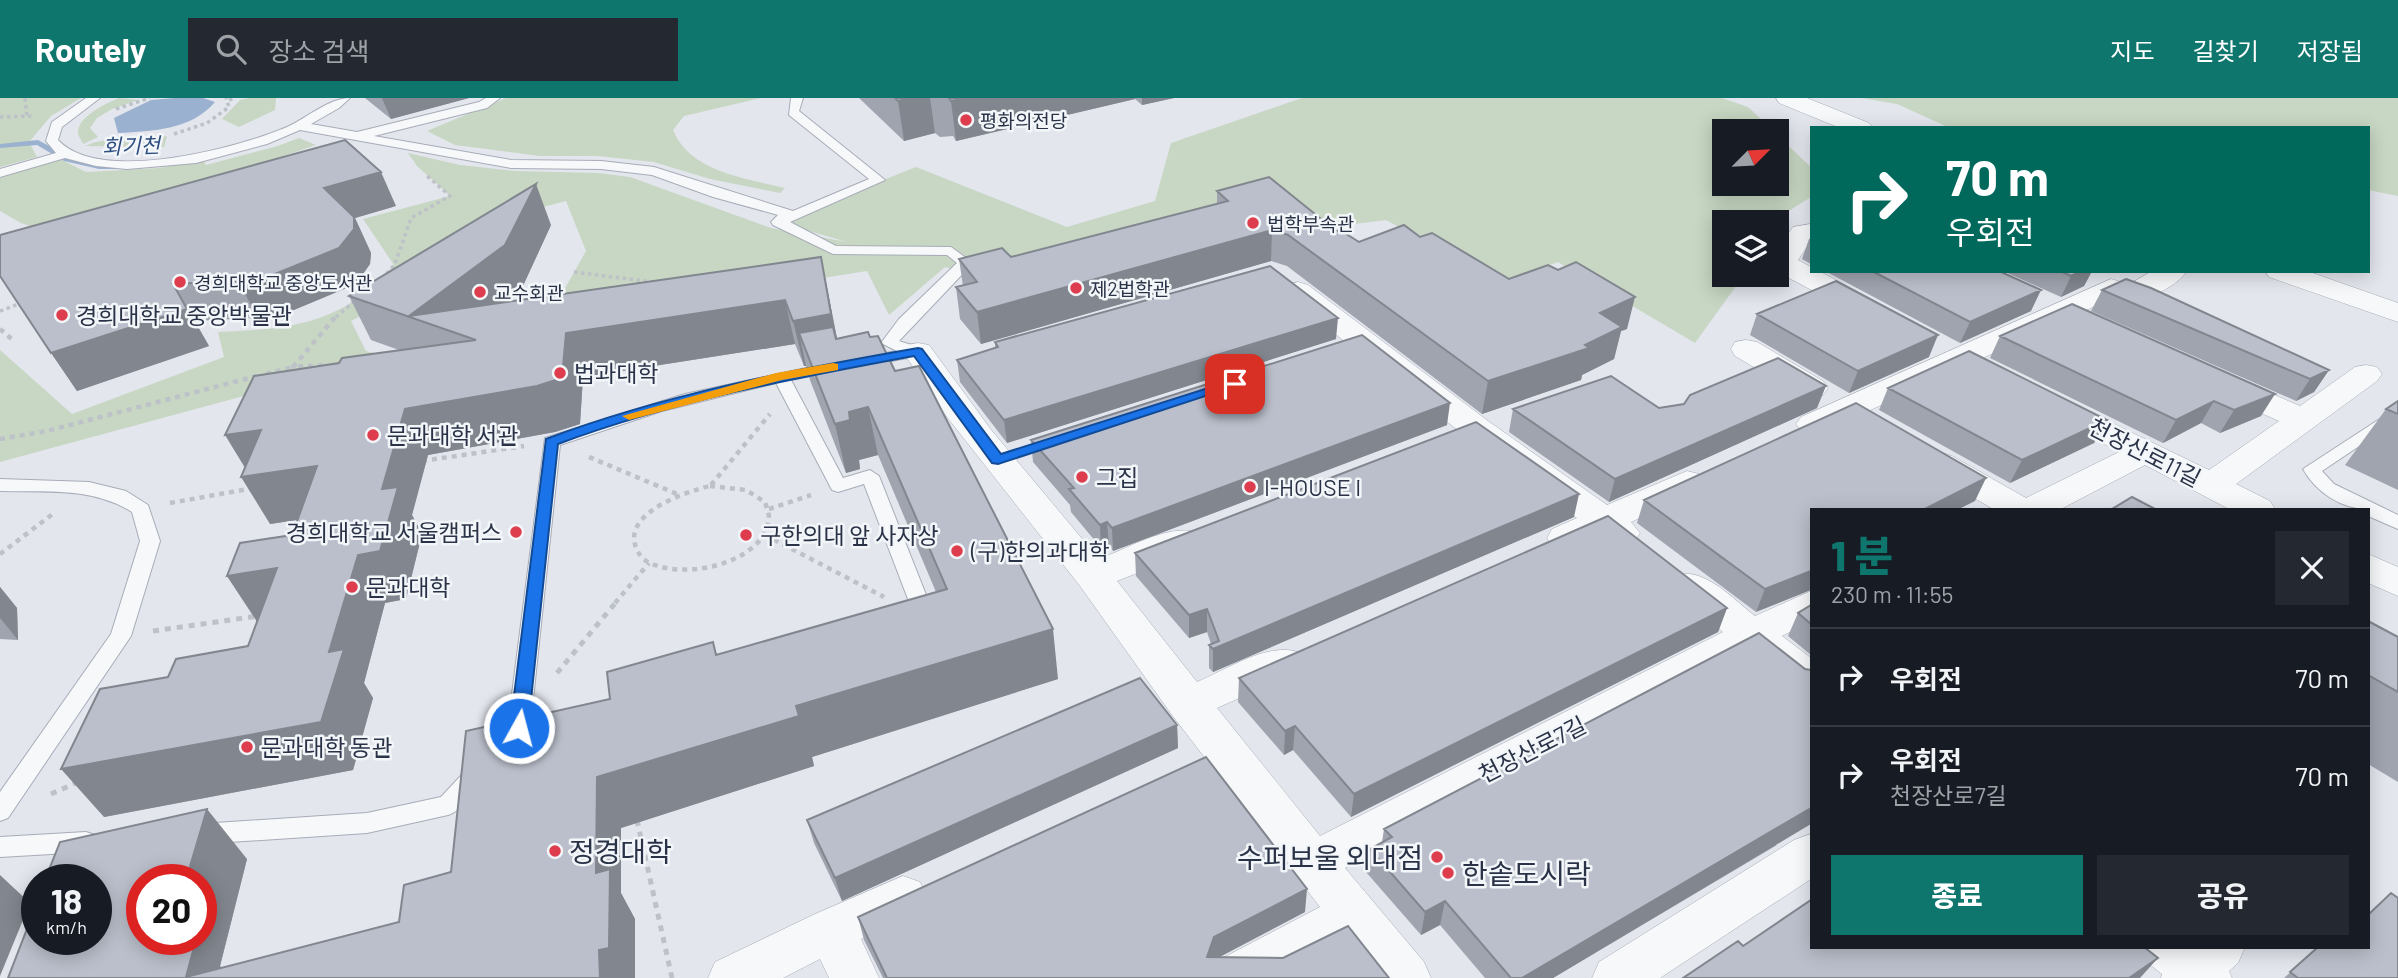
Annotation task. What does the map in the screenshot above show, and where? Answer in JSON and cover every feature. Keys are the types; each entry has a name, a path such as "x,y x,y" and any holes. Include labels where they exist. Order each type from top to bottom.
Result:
{"street":[{"path":"1787,98 1856,126"},
{"path":"1810,232 1803,233 1782,263 1887,320"},
{"path":"1270,271 1367,342 1493,424 1606,520 1810,678"},
{"path":"1783,438 1958,357 2043,305 2126,289 2168,273"},
{"path":"2285,273 2398,313"},
{"path":"2043,305 2093,327"},
{"path":"1923,338 1993,375"},
{"path":"1327,355 1367,342"},
{"path":"1746,349 1881,429"},
{"path":"935,362 1011,456 1092,576 1187,705 1205,758 1311,863 1406,978"},
{"path":"2192,371 2304,420"},
{"path":"2211,485 2366,374"},
{"name":"천장산로11길","path":"2029,393 2256,508"},
{"path":"1438,443 1493,424"},
{"path":"1916,449 2017,508"},
{"path":"2035,508 2146,451"},
{"path":"1530,553 1720,467"},
{"path":"1092,576 1208,532"},
{"path":"2370,568 2398,583"},
{"name":"천장산로7길","path":"1311,863 1810,605"},
{"path":"1187,705 1314,649"},
{"path":"1616,978 1810,855"},
{"path":"733,978 831,929 946,877"},
{"path":"1233,978 1353,915"},
{"path":"831,929 853,978"}],"lane":[{"path":"63,154 51,141 55,125 94,98"},
{"path":"0,173 63,154 108,163 185,159 236,149 300,126 344,98"},
{"path":"353,136 483,106 494,98"},
{"path":"778,222 878,180 793,112 797,98"},
{"path":"300,126 511,164 601,165 654,171 718,194 787,213 778,222"},
{"path":"778,222 833,250 951,251 966,263 905,322 890,342 935,362"},
{"path":"177,836 367,823 449,805 520,722 551,442 599,424 785,384 935,362"},
{"path":"785,384 838,486 870,476 932,635 918,638"},
{"path":"2368,508 2327,488 2319,481 2312,468 2398,412"},
{"path":"0,485 89,488 119,495 141,509 150,541 121,636 0,811"},
{"path":"2370,509 2398,523"},
{"path":"520,722 545,722"},
{"path":"0,847 109,840"}],"path":[{"path":"25,98 27,117"},
{"path":"113,111 145,98"},
{"path":"170,135 222,115 229,107 227,99 235,98"},
{"path":"368,291 377,285 395,264 411,218 450,196 400,153 377,141"},
{"path":"574,272 657,282"},
{"path":"357,285 389,285"},
{"path":"293,367 341,311 359,298"},
{"path":"0,311 19,304"},
{"path":"0,329 15,342"},
{"path":"0,439 47,431 293,367 331,365"},
{"path":"710,486 785,384"},
{"path":"418,462 551,442 677,494"},
{"path":"141,509 265,486"},
{"path":"710,486 748,490 761,498 769,509 771,521 765,535 752,548 735,559 713,567 669,570 649,564 639,556 634,543 636,530 645,516 677,494 710,486"},
{"path":"769,509 838,486"},
{"path":"0,554 89,488"},
{"path":"765,535 925,618"},
{"path":"520,722 649,564"},
{"path":"121,636 262,615"},
{"path":"72,786 83,780"},
{"path":"635,813 672,978"}],"green space":[{"path":"0,98 81,98 51,116 29,142 37,157 0,167"},
{"path":"119,98 138,100 112,109 97,118 90,128 98,137 83,144 78,134 82,122 93,111"},
{"path":"276,98 275,110 239,127 222,119 240,100"},
{"path":"506,98 761,98 684,116 673,130 681,144 705,164 736,176 785,188 780,193 710,179 654,162 598,156 540,156 455,145 427,131"},
{"path":"1302,98 1722,98 1748,107 1761,119 1712,119 1712,196 1789,196 1789,146 1810,166 1810,198 1789,211 1712,210 1712,287 1735,287 1695,343 1558,262 1501,282 1386,220 1339,226 1263,195 980,276 945,267 889,315 867,271 502,328 555,306 586,251 566,201 460,229 389,301 351,321 366,351 426,366 251,394 0,462 0,350 72,414 224,357 218,332 293,325 336,311 375,285 394,265 363,219 450,196 417,166 408,153 460,165 515,171 598,173 630,177 771,228 847,242 778,222 916,167 1067,227 1155,201 1171,143"},
{"path":"1861,98 2398,98 2398,196 2370,190 2370,126 1946,126 1897,104"},
{"path":"167,136 164,147 85,146 114,139"},
{"path":"299,138 316,145 96,220 41,230 0,211 0,178 60,159 86,172 159,168 203,160 206,165"}],"water":[{"path":"203,98 215,102 183,124 158,130 118,133 114,118 151,100"}],"building":[{"path":"345,140 381,172 324,188 354,217 354,229 339,248 270,276 238,281 173,284 187,309 51,353 0,276 0,235"},
{"path":"1269,177 1336,231 1340,230 1359,242 1404,225 1420,237 1432,233 1509,279 1548,265 1558,270 1576,262 1635,297 1600,313 1622,327 1585,345 1589,348 1488,381 1288,235 1272,230 977,312 956,287 977,282 959,259 1002,248 1011,257 1228,201 1217,191"},
{"path":"536,184 505,245 409,316 821,257 831,314 793,321 785,300 566,333 562,378 537,386 405,409 382,489 398,487 380,551 358,555 329,652 344,649 321,722 61,769 100,689 168,677 176,659 248,646 277,568 227,576 240,543 292,535 317,466 241,477 261,430 225,435 254,376 339,363 342,358 476,340 349,296"},
{"path":"1270,266 1338,318 1004,420 957,360 998,347 995,342"},
{"path":"1876,273 2003,273 2041,290 1970,322"},
{"path":"2126,279 2329,370 2310,379 2102,290"},
{"path":"1836,281 1938,335 1858,371 1757,314"},
{"path":"2072,304 2275,394 2234,410 2214,401 2176,420 2000,336"},
{"path":"833,327 836,339 868,332 870,337 878,336 895,371 919,366 1053,629 796,706 799,716 597,777 596,873 610,869 609,948 599,950 600,978 8,978 21,944 21,955 112,955 112,864 51,864 60,842 207,809 191,864 126,864 126,955 192,955 186,977 399,922 404,885 451,872 466,731 610,699 607,672 713,642 716,655 947,589 868,407 849,412 850,420 835,424 799,333"},
{"path":"1362,335 1450,403 1112,528 1107,522 1100,525 1069,489 1074,488 1031,440"},
{"path":"1969,351 2107,420 2022,460 1888,388"},
{"path":"1778,358 1826,386 1615,479 1513,409 1611,376 1659,408 1684,404 1690,395"},
{"path":"2398,401 2398,414 2386,409"},
{"path":"1856,403 1986,478 1927,508 1810,508 1810,571 1765,589 1644,500"},
{"path":"1476,422 1579,494 1213,649 1209,645 1219,641 1207,609 1189,615 1135,553"},
{"path":"2132,497 2153,508 2114,508"},
{"path":"1608,516 1727,608 1354,794 1295,726 1285,731 1239,678"},
{"path":"1810,606 1810,623 1798,613"},
{"path":"2370,622 2398,637 2398,692 2370,676"},
{"path":"1759,633 1805,669 1810,670 1810,809 1522,978 1511,978 1445,901 1425,912 1370,849 1392,837 1384,829"},
{"path":"1140,678 1177,725 835,878 807,820"},
{"path":"1206,757 1307,889 1214,937 1207,957 1283,958 1348,926 1389,978 887,978 858,917"},
{"path":"2391,893 2398,898 2398,978 2298,978 2290,972 2316,949 2370,949 2370,913"},
{"path":"1810,901 1810,949 2147,949 2158,958 2129,978 1683,978 1738,941 1743,946"}],"waterway":[{"name":"회기천","path":"0,146 38,142 67,159 99,167 122,167"}],"slow traffic":[{"path":"629,416 781,376 833,367"}],"place":[{"name":"평화의전당","path":"966,120"},
{"name":"법학부속관","path":"1253,223"},
{"name":"경희대학교 중앙도서관","path":"180,282"},
{"name":"제2법학관","path":"1076,288"},
{"name":"교수회관","path":"480,292"},
{"name":"경희대학교 중앙박물관","path":"62,315"},
{"name":"법과대학","path":"560,373"},
{"name":"문과대학 서관","path":"373,435"},
{"name":"그집","path":"1082,477"},
{"name":"I-HOUSE I","path":"1250,487"},
{"name":"경희대학교 서울캠퍼스","path":"516,532"},
{"name":"구한의대 앞 사자상","path":"746,535"},
{"name":"(구)한의과대학","path":"957,551"},
{"name":"문과대학","path":"352,587"},
{"name":"문과대학 동관","path":"247,747"},
{"name":"정경대학","path":"555,851"},
{"name":"수퍼보울 외대점","path":"1437,857"},
{"name":"한솥도시락","path":"1448,873"}],"route":[{"path":"519,728 551,442 599,424 781,376 918,352 998,460 1235,384"}]}
